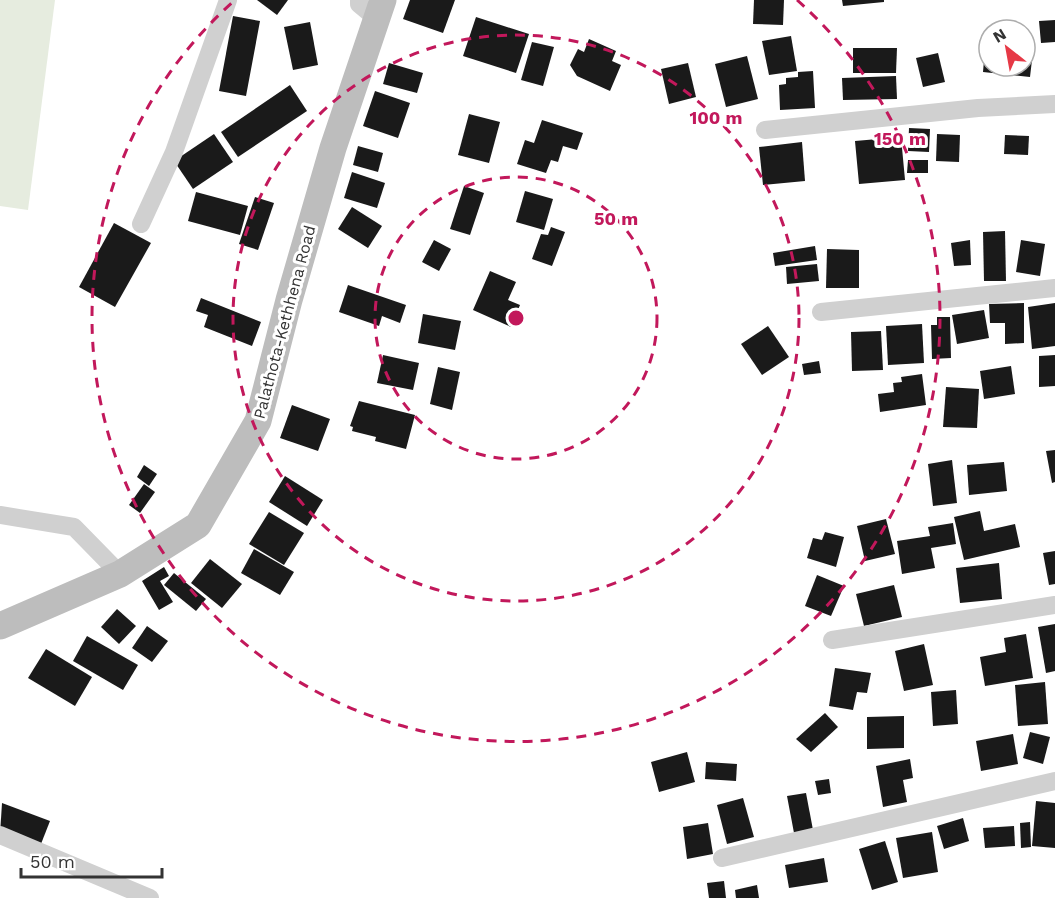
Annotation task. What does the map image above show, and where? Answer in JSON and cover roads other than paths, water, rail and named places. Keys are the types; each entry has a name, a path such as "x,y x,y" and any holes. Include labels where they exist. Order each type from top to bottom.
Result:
{"street":[{"path":"141,224 174,152 228,0"},
{"name":"Palathota-Kethhena Road","path":"0,626 120,574 198,525 258,421 289,300 330,159 366,5"},
{"path":"765,130 978,108 1055,104"},
{"path":"821,312 1055,288"},
{"path":"0,515 75,527 120,574"},
{"path":"832,640 1055,605"},
{"path":"722,858 1055,781"},
{"path":"0,835 150,898"}]}
